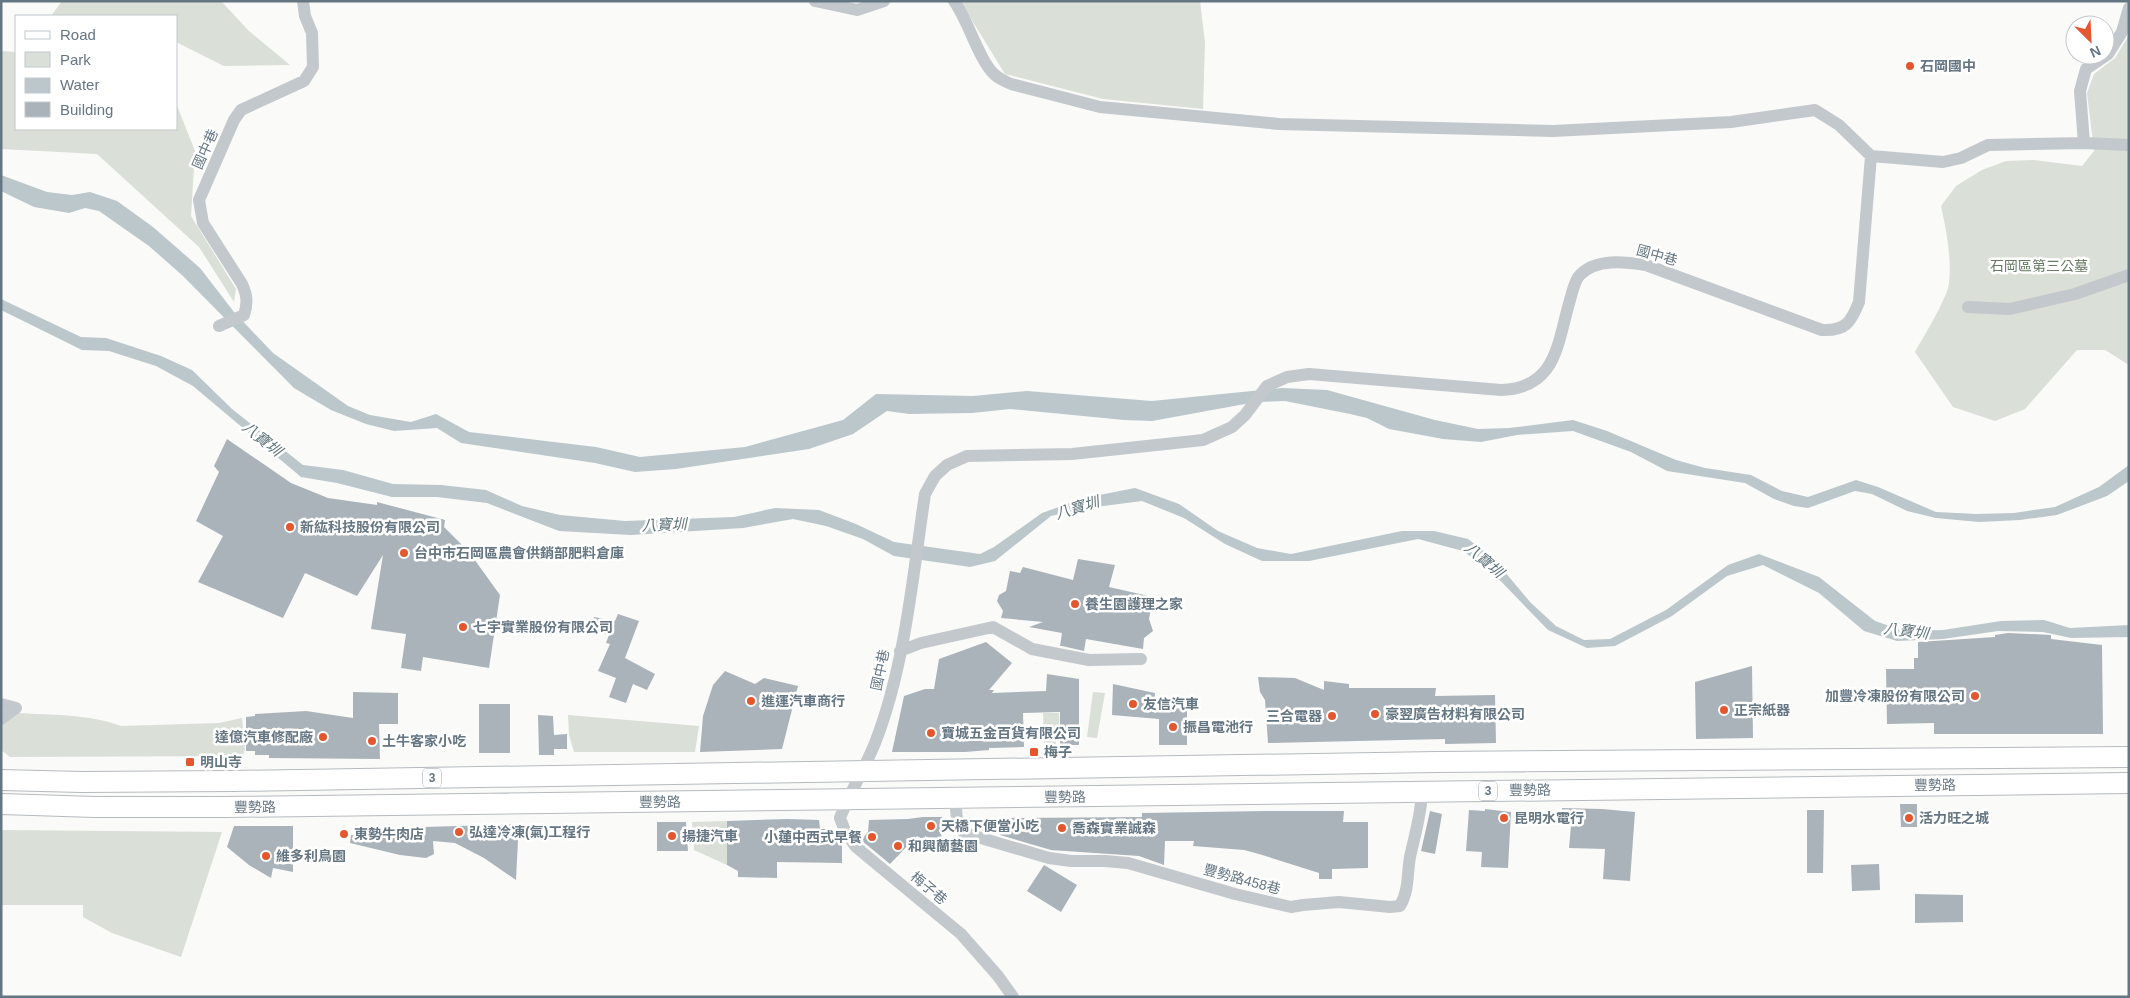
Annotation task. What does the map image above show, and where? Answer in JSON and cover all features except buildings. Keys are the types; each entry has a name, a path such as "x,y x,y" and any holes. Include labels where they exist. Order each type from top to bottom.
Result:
{"main road":[{"name":"豐勢路","path":"1,780 82,782 232,781 1437,762 2129,757"},
{"name":"豐勢路","path":"1,804 94,807 226,807 2129,782"}],"street":[{"name":"國中巷","path":"219,326 244,315 246,294 203,224 199,200 234,120 241,110 304,81 313,67 312,33 305,16 303,1"},
{"path":"815,1 856,10 884,1"},
{"path":"954,1 993,73 999,78 1011,84 1100,107 1279,124 1553,130 1731,122 1815,110 1839,125 1871,156 1943,162 1961,158 1988,145 2084,143 2129,145"},
{"path":"2084,143 2080,91 2086,69 2108,54 2122,32 2129,8"},
{"name":"國中巷","path":"847,799 875,743 891,695 900,651 925,494 935,476 947,464 967,456 1072,454 1203,440 1232,427 1245,415 1267,386 1287,377 1309,374 1500,390 1517,389 1533,383 1546,372 1553,357 1571,295 1579,275 1598,264 1620,261 1646,265 1822,330 1834,330 1845,326 1853,316 1859,302 1871,156"},
{"path":"1968,307 2010,309 2075,294 2129,275"},
{"path":"900,651 921,643 993,627 1032,649 1089,660 1141,659"},
{"path":"1,704 16,708 1,719"},
{"name":"豐勢路458巷","path":"955,798 956,820 966,838 1049,858 1071,861 1128,863 1235,894 1291,907 1339,902 1390,908 1400,906 1406,896 1410,858 1420,816 1422,792"},
{"name":"梅子巷","path":"847,799 840,818 845,831 856,847 961,934 998,976 1013,997"}],"green space":[{"path":"62,1 221,1 249,31 290,65 224,66 178,43 178,15 52,15"},
{"path":"960,1 1200,1 1205,42 1203,109 1103,99 1005,74"},
{"name":"石岡區第三公墓","path":"2129,35 2129,365 2105,350 2077,350 2025,409 1995,421 1953,407 1915,352 1940,308 1949,283 1947,234 1941,206 1956,186 1982,170 2006,161 2034,160 2082,166 2094,151 2087,93 2094,74 2106,65 2115,65 2115,58"},
{"path":"1,51 15,52 15,130 178,130 178,108 195,151 191,216 236,289 234,302 199,247 97,154 1,149"},
{"path":"1093,692 1105,693 1097,738 1087,737"},
{"path":"18,713 83,717 121,726 219,723 242,718 245,749 243,756 10,757 1,750 1,723"},
{"path":"1043,713 1059,713 1060,739 1056,739 1056,744 1044,744"},
{"path":"568,715 699,726 695,752 574,752 569,735"},
{"path":"727,821 727,865 694,850 692,822"},
{"path":"1,830 222,832 181,957 112,933 83,917 83,905 1,905"}],"water":[{"path":"1,175 47,192 72,195 90,192 117,201 153,227 200,268 234,312 273,353 348,406 370,415 411,422 436,414 469,432 596,447 640,457 745,447 843,420 876,394 973,396 1027,391 1152,401 1282,388 1327,390 1435,420 1478,429 1509,428 1573,420 1607,431 1676,460 1705,468 1751,475 1782,491 1808,497 1856,480 1878,487 1936,512 2014,513 2055,507 2099,487 2129,465 2129,481 2107,496 2057,515 2020,520 1979,522 1936,518 1907,511 1872,494 1855,491 1808,508 1794,506 1774,499 1745,483 1667,471 1631,452 1573,431 1517,435 1481,442 1443,439 1389,429 1367,418 1285,401 1256,402 1152,421 1010,409 972,413 909,414 887,411 853,434 809,449 676,469 635,472 595,463 461,443 437,428 394,431 366,424 331,410 294,388 183,276 149,246 99,211 85,208 69,213 34,207 1,191"},
{"name":"八寶圳","path":"1,299 81,337 106,338 161,356 192,370 232,409 303,465 343,470 393,484 441,485 486,490 522,506 560,515 625,521 734,517 775,508 819,510 856,524 894,542 980,554 994,547 1042,513 1084,498 1135,488 1179,504 1218,531 1257,548 1291,554 1402,531 1434,531 1468,539 1495,560 1530,602 1556,626 1584,640 1610,639 1666,610 1728,565 1759,554 1819,577 1875,621 1904,631 1943,630 2001,621 2044,620 2070,628 2129,625 2129,637 2071,638 2043,632 1998,631 1943,639 1897,641 1864,631 1819,593 1763,565 1727,576 1672,616 1615,646 1587,648 1548,630 1493,573 1463,551 1418,539 1309,561 1262,561 1225,544 1184,518 1142,501 1088,508 1051,516 995,561 970,567 894,556 863,539 826,526 793,519 743,528 631,535 559,531 487,503 437,497 392,497 337,483 301,477 193,386 156,366 109,351 82,350 1,310"}],"place":[{"name":"石岡國中","path":"1910,66"},
{"name":"新紘科技股份有限公司","path":"290,527"},
{"name":"台中市石岡區農會供銷部肥料倉庫","path":"404,553"},
{"name":"養生園護理之家","path":"1075,604"},
{"name":"七宇實業股份有限公司","path":"463,627"},
{"name":"加豐冷凍股份有限公司","path":"1975,696"},
{"name":"進運汽車商行","path":"751,701"},
{"name":"友信汽車","path":"1133,704"},
{"name":"正宗紙器","path":"1724,710"},
{"name":"豪翌廣告材料有限公司","path":"1375,714"},
{"name":"三合電器","path":"1332,716"},
{"name":"振昌電池行","path":"1173,727"},
{"name":"寶城五金百貨有限公司","path":"931,733"},
{"name":"達億汽車修配廠","path":"323,737"},
{"name":"土牛客家小吃","path":"372,741"},
{"name":"梅子","path":"1034,752"},
{"name":"明山寺","path":"190,762"},
{"name":"昆明水電行","path":"1504,818"},
{"name":"活力旺之城","path":"1909,818"},
{"name":"天橋下便當小吃","path":"931,826"},
{"name":"喬森實業誠森","path":"1062,828"},
{"name":"弘達冷凍(氣)工程行","path":"459,832"},
{"name":"東勢牛肉店","path":"344,834"},
{"name":"揚捷汽車","path":"672,836"},
{"name":"小蓮中西式早餐","path":"872,837"},
{"name":"和興蘭藝園","path":"898,846"},
{"name":"維多利鳥園","path":"266,856"}]}
